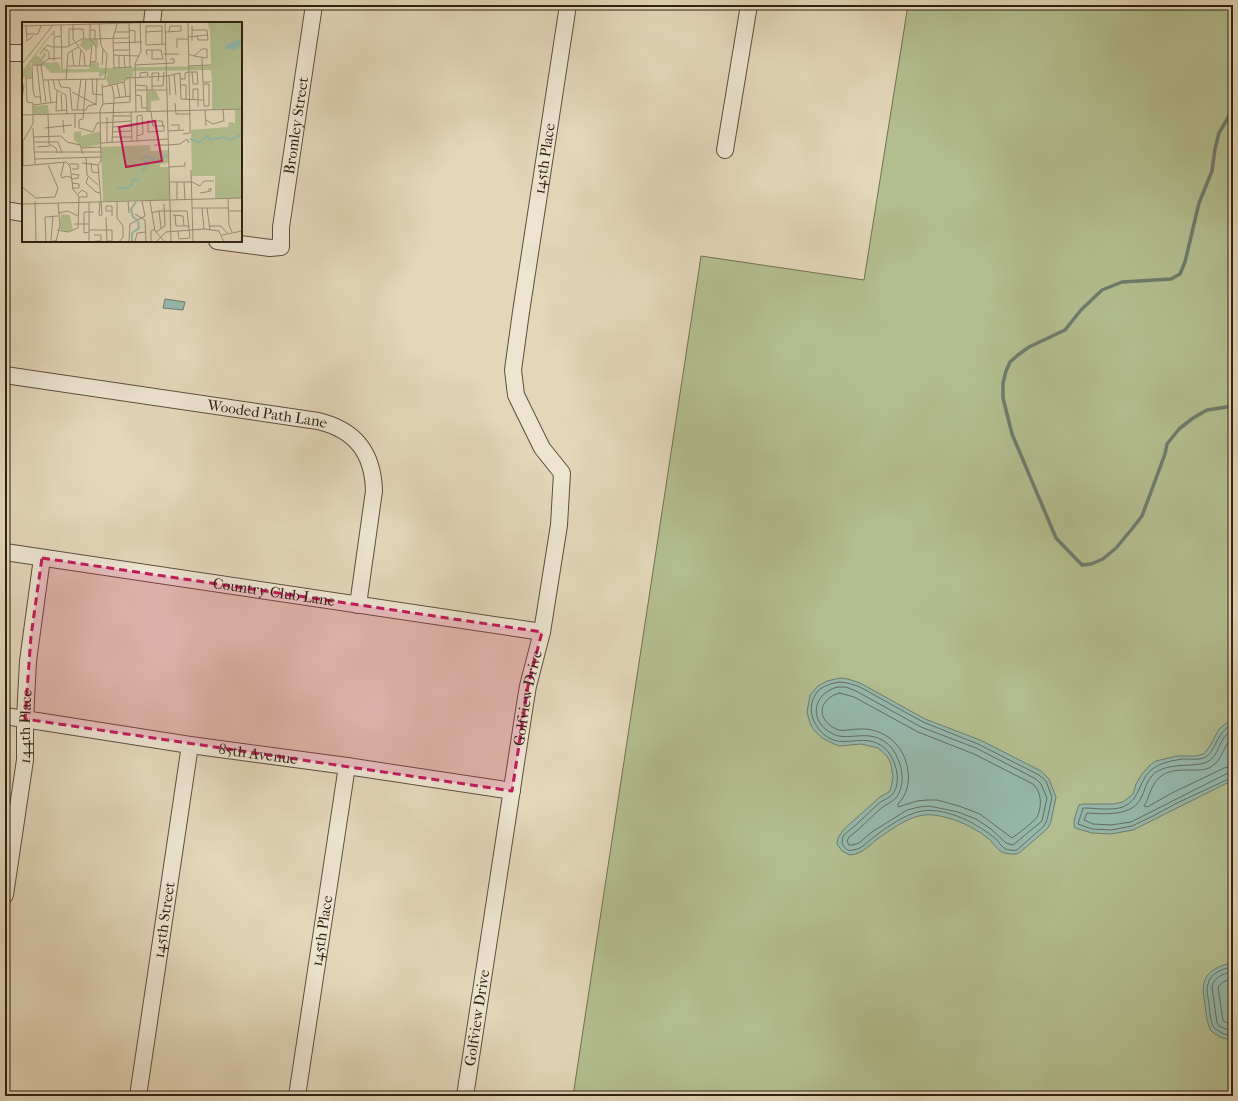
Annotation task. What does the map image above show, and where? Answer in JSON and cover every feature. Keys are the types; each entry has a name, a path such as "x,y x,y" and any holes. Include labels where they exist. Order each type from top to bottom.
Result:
{"street":[{"path":"152,22 154,5"},
{"name":"Bromley Street","path":"225,242 270,248 281,247 281,227 314,5"},
{"name":"145th Place","path":"521,312 568,5"},
{"path":"725,150 749,5"},
{"path":"5,53 22,53"},
{"path":"5,210 22,213"},
{"name":"Golfview Drive","path":"465,1096 528,686 542,632 559,525 562,473 542,448 516,395 513,370 521,312"},
{"name":"Wooded Path Lane","path":"5,375 318,421 332,425 345,432 364,450 370,462 374,477 374,492 358,605"},
{"name":"Country Club Lane","path":"5,552 542,632"},
{"name":"144th Place","path":"5,895 25,760 25,719 31,636 42,558"},
{"name":"85th Avenue","path":"5,716 190,745 347,766 512,791"},
{"name":"145th Street","path":"138,1096 190,745"},
{"name":"145th Place","path":"297,1096 347,766"}],"highlighted area":[{"path":"42,558 542,632 528,686 512,791 25,719 31,636"}],"green space":[{"path":"908,5 1233,5 1233,1096 573,1096 701,256 864,280"}],"water":[{"path":"165,299 185,302 183,310 163,308"},
{"path":"840,678 860,683 925,719 980,740 1041,771 1049,779 1056,797 1051,821 1047,829 1019,853 1008,854 1001,851 983,834 970,826 949,818 926,815 918,816 903,822 858,853 850,855 842,851 837,844 838,838 843,830 880,797 889,792 893,777 891,764 887,756 878,748 861,744 839,746 822,738 813,729 807,712 810,695 818,686 827,681"},
{"path":"1233,718 1233,780 1133,830 1111,834 1092,833 1075,828 1074,819 1079,805 1114,804 1123,802 1133,794 1136,784 1150,765 1156,761 1177,756 1195,756 1204,754 1219,729"},
{"path":"1233,963 1233,1041 1220,1037 1211,1031 1207,1018 1203,985 1208,975 1215,969"}],"waterway":[{"path":"1233,114 1229,116 1219,133 1212,171 1199,203 1185,262 1180,274 1171,279 1122,282 1102,290 1081,310 1065,330 1029,347 1010,362 1003,383 1003,398 1012,434 1056,538 1082,565 1091,564 1103,559 1116,548 1142,516 1165,454 1167,444 1179,429 1193,418 1207,410 1233,406"}]}
